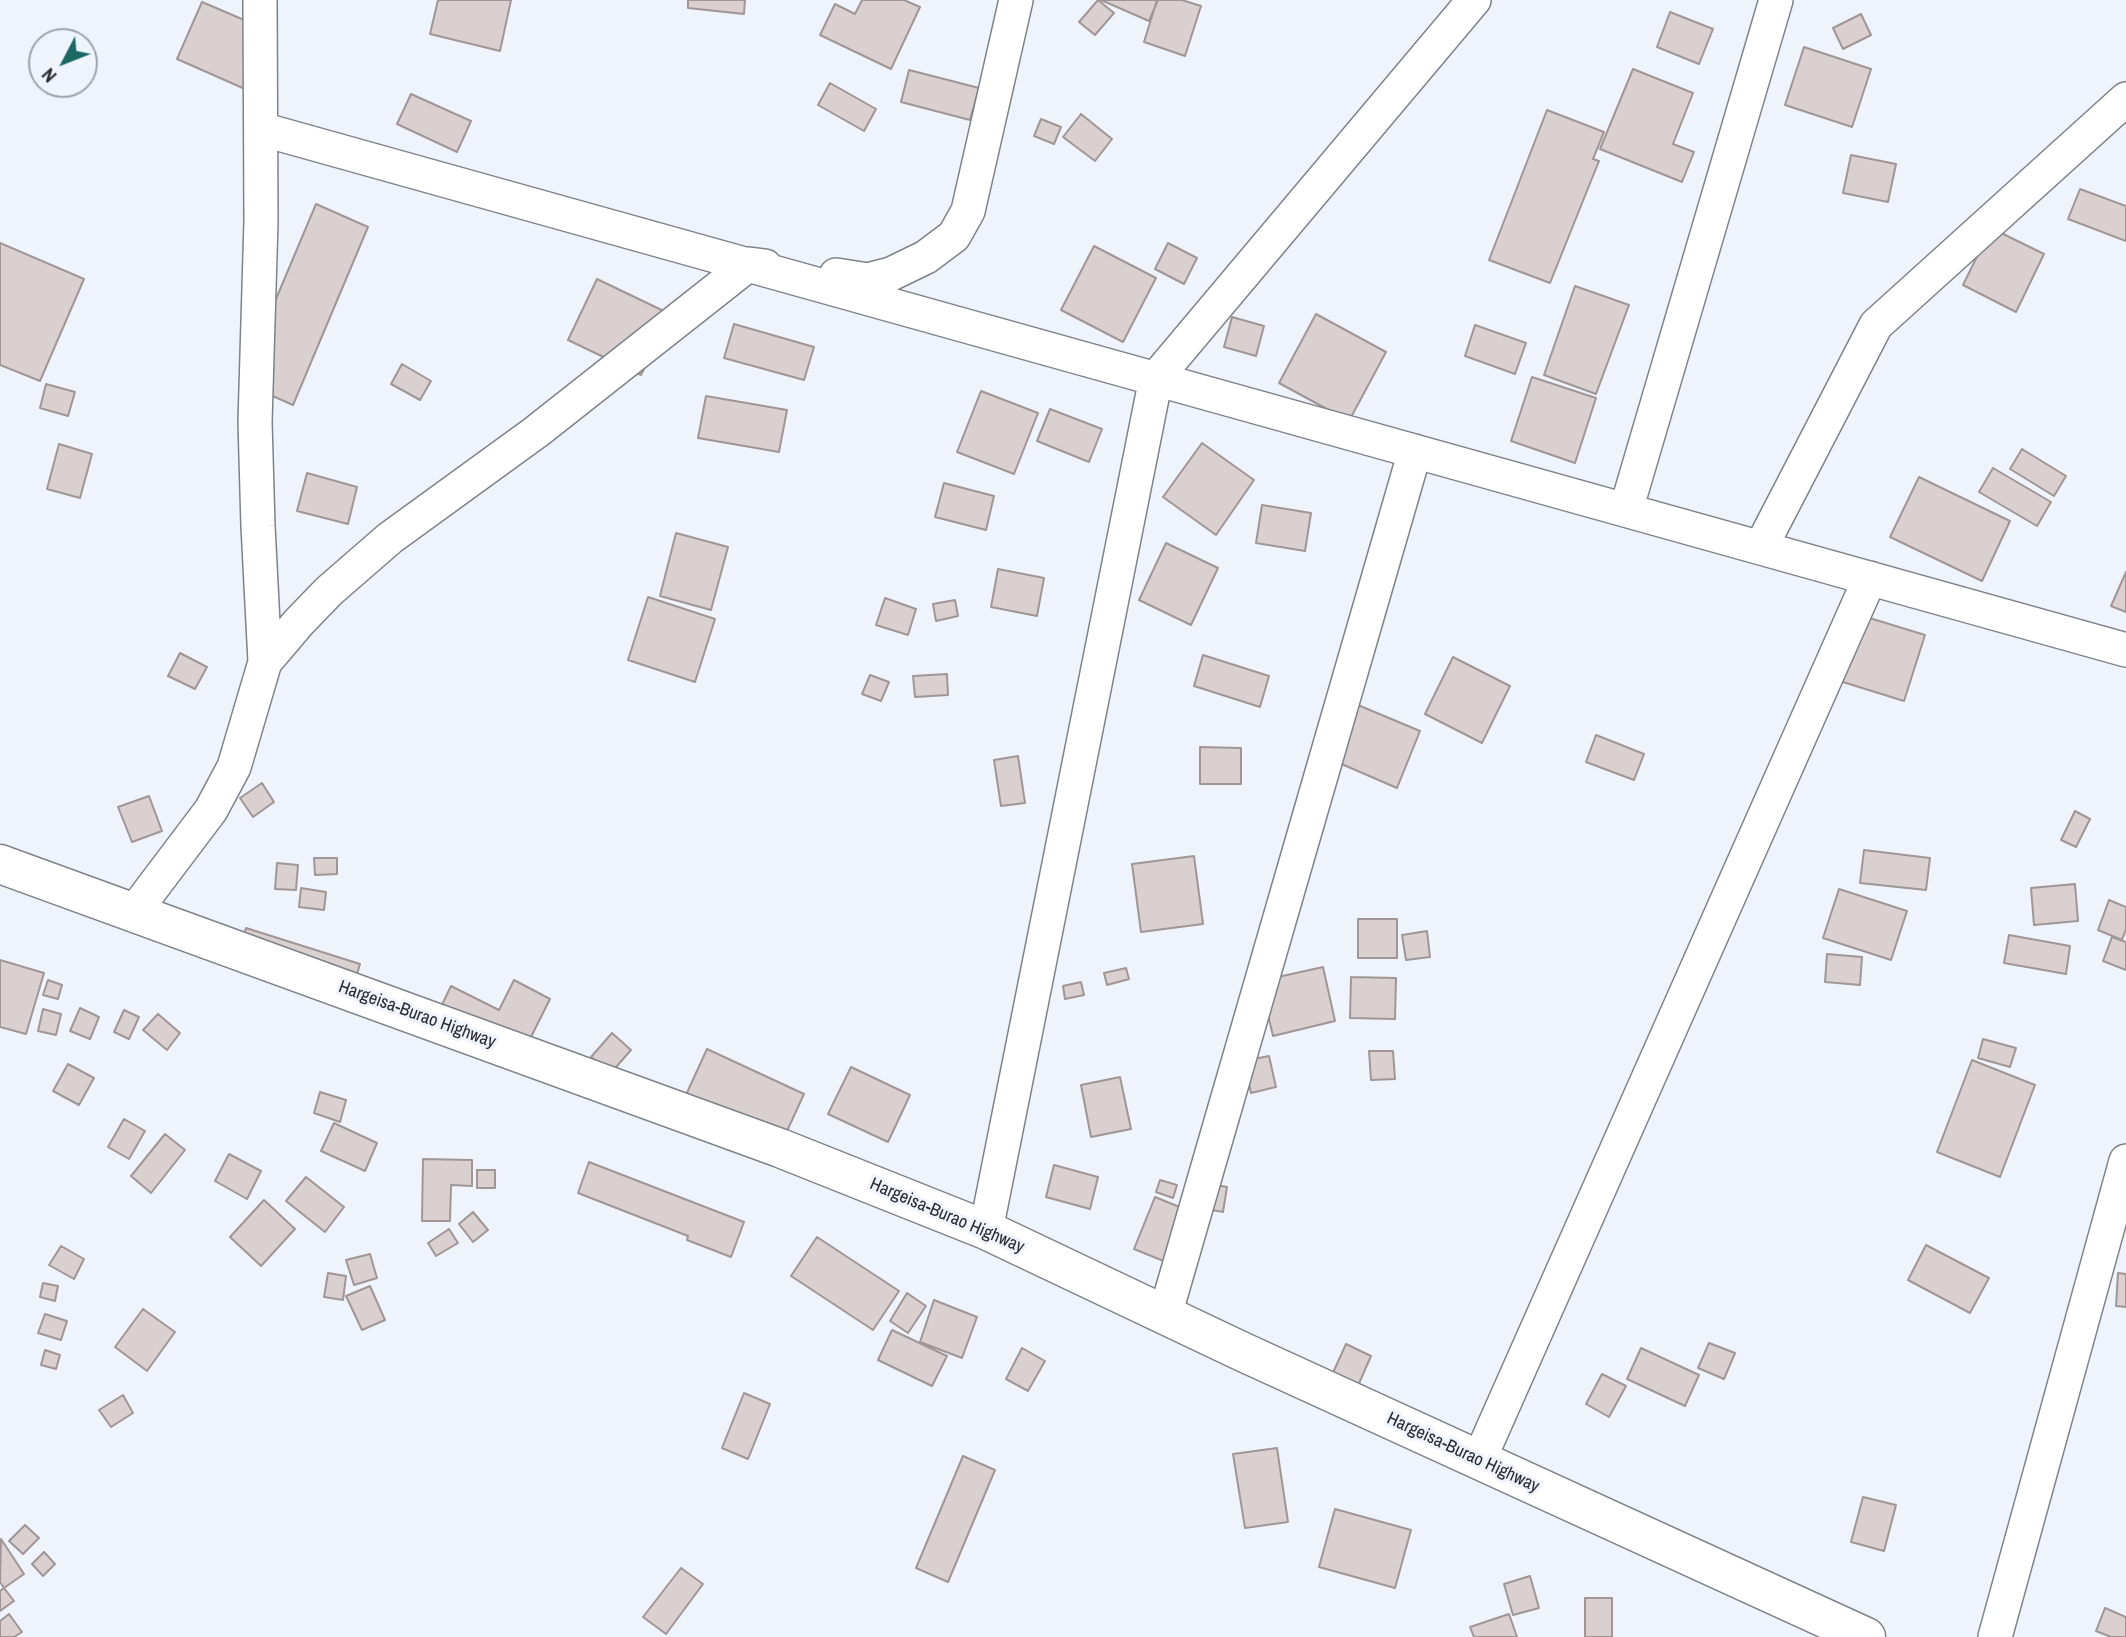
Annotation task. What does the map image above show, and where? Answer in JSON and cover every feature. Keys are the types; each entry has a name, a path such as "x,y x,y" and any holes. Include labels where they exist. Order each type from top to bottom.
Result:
{"highway":[{"name":"Hargeisa-Burao Highway","path":"0,864 780,1148 986,1230 1867,1637"}],"street":[{"path":"134,912 211,810 234,767 265,662 255,422 261,129 260,0"},
{"path":"265,662 299,622 350,570 536,432 749,264 869,280 891,274 926,257 954,236 968,211 1016,0"},
{"path":"986,1230 1156,378 1474,0"},
{"path":"1626,510 1776,0"},
{"path":"1761,547 1876,324 2126,99"},
{"path":"261,129 2126,650"},
{"path":"1165,1315 1415,451"},
{"path":"1479,1460 1870,578"},
{"path":"1995,1637 2126,1161"}],"building":[{"path":"438,0 511,0 500,51 430,34"},
{"path":"688,0 745,0 744,14 688,8"},
{"path":"862,0 904,0 920,7 891,69 820,35 835,4 855,14"},
{"path":"1098,0 1114,13 1095,35 1079,22"},
{"path":"1101,0 1158,0 1149,21"},
{"path":"1157,0 1182,0 1201,6 1185,56 1144,42"},
{"path":"202,2 270,31 245,89 177,59"},
{"path":"1670,12 1713,29 1699,64 1657,47"},
{"path":"1861,14 1871,35 1843,49 1833,28"},
{"path":"1804,47 1871,69 1852,127 1785,105"},
{"path":"1633,69 1693,93 1673,144 1694,152 1682,182 1600,149"},
{"path":"909,70 979,88 970,120 901,102"},
{"path":"830,83 876,109 864,131 818,105"},
{"path":"411,94 471,121 457,152 397,124"},
{"path":"1547,110 1604,132 1593,159 1599,161 1550,283 1489,260"},
{"path":"1081,114 1112,139 1095,161 1063,137"},
{"path":"1041,119 1061,127 1054,144 1034,136"},
{"path":"1851,155 1896,164 1888,202 1843,193"},
{"path":"2080,189 2126,206 2126,241 2068,219"},
{"path":"316,204 368,227 293,405 241,382"},
{"path":"1991,228 2044,254 2016,312 1963,285"},
{"path":"0,243 84,279 40,381 0,365"},
{"path":"1168,243 1197,258 1184,284 1155,269"},
{"path":"1094,246 1156,278 1123,342 1061,310"},
{"path":"597,279 670,314 641,375 568,340"},
{"path":"1575,286 1629,305 1596,394 1544,375"},
{"path":"1316,314 1386,352 1349,421 1279,383"},
{"path":"1232,317 1264,326 1256,356 1224,347"},
{"path":"734,324 814,347 804,380 724,358"},
{"path":"1475,325 1526,343 1515,374 1465,356"},
{"path":"402,364 431,381 420,400 391,384"},
{"path":"1532,377 1596,398 1575,463 1511,441"},
{"path":"46,384 75,392 68,416 40,408"},
{"path":"981,391 1038,413 1014,474 957,452"},
{"path":"706,396 787,410 779,452 698,438"},
{"path":"1050,409 1102,429 1089,462 1037,441"},
{"path":"1202,443 1254,480 1216,535 1163,497"},
{"path":"59,444 92,454 80,498 47,489"},
{"path":"2022,449 2066,476 2054,496 2010,469"},
{"path":"1993,468 2051,502 2037,526 1979,492"},
{"path":"307,473 357,487 348,524 297,511"},
{"path":"1919,477 2010,521 1982,581 1890,537"},
{"path":"944,483 994,496 986,530 935,517"},
{"path":"1262,505 1311,513 1305,551 1256,543"},
{"path":"676,533 728,547 711,610 660,596"},
{"path":"1166,543 1218,568 1191,625 1139,600"},
{"path":"998,569 1044,578 1037,616 991,607"},
{"path":"2126,572 2126,612 2111,606"},
{"path":"648,597 715,619 695,682 628,660"},
{"path":"885,598 916,609 908,635 876,625"},
{"path":"955,600 958,616 936,621 933,604"},
{"path":"1850,612 1925,635 1904,701 1830,678"},
{"path":"180,653 207,667 195,689 168,676"},
{"path":"1203,655 1269,676 1260,707 1194,686"},
{"path":"1453,657 1510,686 1482,743 1425,714"},
{"path":"947,674 948,695 915,697 913,676"},
{"path":"870,675 889,682 881,701 862,694"},
{"path":"1346,700 1420,731 1397,788 1323,756"},
{"path":"1596,735 1644,754 1634,780 1586,762"},
{"path":"1200,747 1241,748 1241,784 1200,784"},
{"path":"1018,756 1025,803 1001,806 994,760"},
{"path":"262,783 274,802 253,817 240,798"},
{"path":"149,796 162,831 132,842 118,807"},
{"path":"2075,811 2090,819 2076,847 2061,840"},
{"path":"1864,850 1930,858 1926,890 1860,883"},
{"path":"1194,856 1203,924 1141,932 1132,864"},
{"path":"314,858 337,858 337,874 315,875"},
{"path":"277,863 298,865 296,890 275,889"},
{"path":"2075,884 2078,921 2034,925 2031,888"},
{"path":"301,888 326,892 324,910 299,907"},
{"path":"1839,889 1907,911 1891,960 1823,938"},
{"path":"2109,900 2126,907 2126,929 2122,940 2098,930"},
{"path":"1358,919 1397,919 1397,958 1358,958"},
{"path":"246,928 360,964 350,998 235,962"},
{"path":"1427,931 1430,957 1406,960 1402,935"},
{"path":"2009,935 2070,946 2066,974 2004,963"},
{"path":"2112,937 2126,942 2126,970 2103,961"},
{"path":"1827,954 1862,957 1860,985 1825,982"},
{"path":"0,960 44,973 26,1034 0,1027"},
{"path":"1323,967 1335,1021 1273,1036 1260,981"},
{"path":"1126,968 1129,979 1107,985 1104,973"},
{"path":"1351,977 1396,978 1395,1019 1350,1018"},
{"path":"48,980 62,985 58,999 43,995"},
{"path":"514,980 550,999 520,1059 436,1017 451,986 499,1010"},
{"path":"1081,982 1084,995 1065,999 1063,986"},
{"path":"80,1008 99,1017 90,1039 70,1031"},
{"path":"43,1009 61,1014 56,1035 38,1031"},
{"path":"124,1010 139,1017 129,1039 114,1032"},
{"path":"158,1014 180,1033 167,1050 143,1030"},
{"path":"612,1033 631,1050 610,1074 591,1057"},
{"path":"1983,1039 2016,1048 2010,1067 1978,1058"},
{"path":"707,1049 804,1094 782,1142 685,1097"},
{"path":"1369,1051 1393,1051 1395,1079 1371,1080"},
{"path":"1269,1056 1276,1087 1251,1093 1244,1061"},
{"path":"1972,1060 2035,1085 2000,1177 1937,1152"},
{"path":"68,1064 94,1078 79,1105 53,1091"},
{"path":"851,1067 910,1095 888,1142 828,1114"},
{"path":"1120,1077 1131,1129 1091,1137 1081,1085"},
{"path":"320,1092 346,1100 340,1122 314,1113"},
{"path":"124,1119 145,1131 129,1159 108,1147"},
{"path":"334,1123 377,1143 365,1171 321,1151"},
{"path":"165,1134 185,1150 151,1193 131,1176"},
{"path":"229,1154 261,1171 247,1199 215,1181"},
{"path":"423,1159 472,1160 472,1186 451,1185 450,1221 422,1221"},
{"path":"589,1162 744,1222 731,1257 687,1240 688,1236 578,1193"},
{"path":"1054,1165 1098,1177 1090,1209 1046,1197"},
{"path":"477,1170 495,1170 495,1188 477,1188"},
{"path":"306,1177 344,1207 325,1232 286,1201"},
{"path":"1160,1180 1177,1185 1173,1198 1156,1192"},
{"path":"1205,1183 1227,1187 1223,1212 1200,1208"},
{"path":"1155,1197 1187,1210 1166,1262 1134,1249"},
{"path":"264,1200 295,1229 261,1266 230,1237"},
{"path":"473,1212 488,1230 473,1242 459,1224"},
{"path":"449,1229 458,1243 436,1256 428,1243"},
{"path":"817,1237 899,1291 873,1330 791,1276"},
{"path":"1926,1245 1989,1278 1970,1313 1908,1280"},
{"path":"61,1246 84,1259 74,1279 49,1265"},
{"path":"370,1254 377,1278 354,1285 346,1260"},
{"path":"328,1273 346,1276 343,1300 324,1297"},
{"path":"2118,1273 2126,1274 2126,1307 2116,1306"},
{"path":"43,1283 58,1286 55,1301 40,1297"},
{"path":"370,1286 385,1320 362,1330 346,1296"},
{"path":"907,1293 926,1306 908,1333 890,1321"},
{"path":"934,1300 977,1317 962,1358 920,1342"},
{"path":"143,1309 175,1332 147,1371 115,1347"},
{"path":"45,1314 67,1321 61,1340 38,1333"},
{"path":"892,1330 947,1356 932,1386 878,1360"},
{"path":"1709,1343 1735,1353 1724,1379 1698,1368"},
{"path":"1346,1344 1371,1356 1357,1388 1331,1377"},
{"path":"1022,1348 1045,1361 1028,1391 1006,1379"},
{"path":"1641,1348 1699,1375 1685,1406 1627,1379"},
{"path":"45,1350 60,1355 56,1369 41,1365"},
{"path":"1602,1374 1626,1386 1609,1417 1586,1404"},
{"path":"744,1393 770,1404 748,1459 722,1448"},
{"path":"123,1395 133,1413 111,1427 99,1410"},
{"path":"1277,1448 1288,1522 1245,1528 1233,1454"},
{"path":"963,1456 995,1470 948,1582 916,1568"},
{"path":"1863,1497 1896,1505 1884,1551 1851,1542"},
{"path":"1335,1509 1411,1530 1395,1588 1319,1567"},
{"path":"25,1525 39,1538 23,1554 9,1541"},
{"path":"1,1539 24,1574 4,1588 0,1582"},
{"path":"44,1552 55,1564 43,1576 32,1564"},
{"path":"681,1568 703,1584 666,1634 643,1617"},
{"path":"1530,1576 1539,1608 1513,1615 1504,1584"},
{"path":"4,1588 14,1601 0,1611 0,1591"},
{"path":"1585,1598 1612,1598 1612,1637 1585,1637"},
{"path":"2105,1608 2126,1617 2126,1637 2111,1637 2096,1631"},
{"path":"9,1614 22,1632 14,1637 0,1637 0,1621"},
{"path":"1509,1614 1517,1637 1474,1637 1470,1627"}]}
